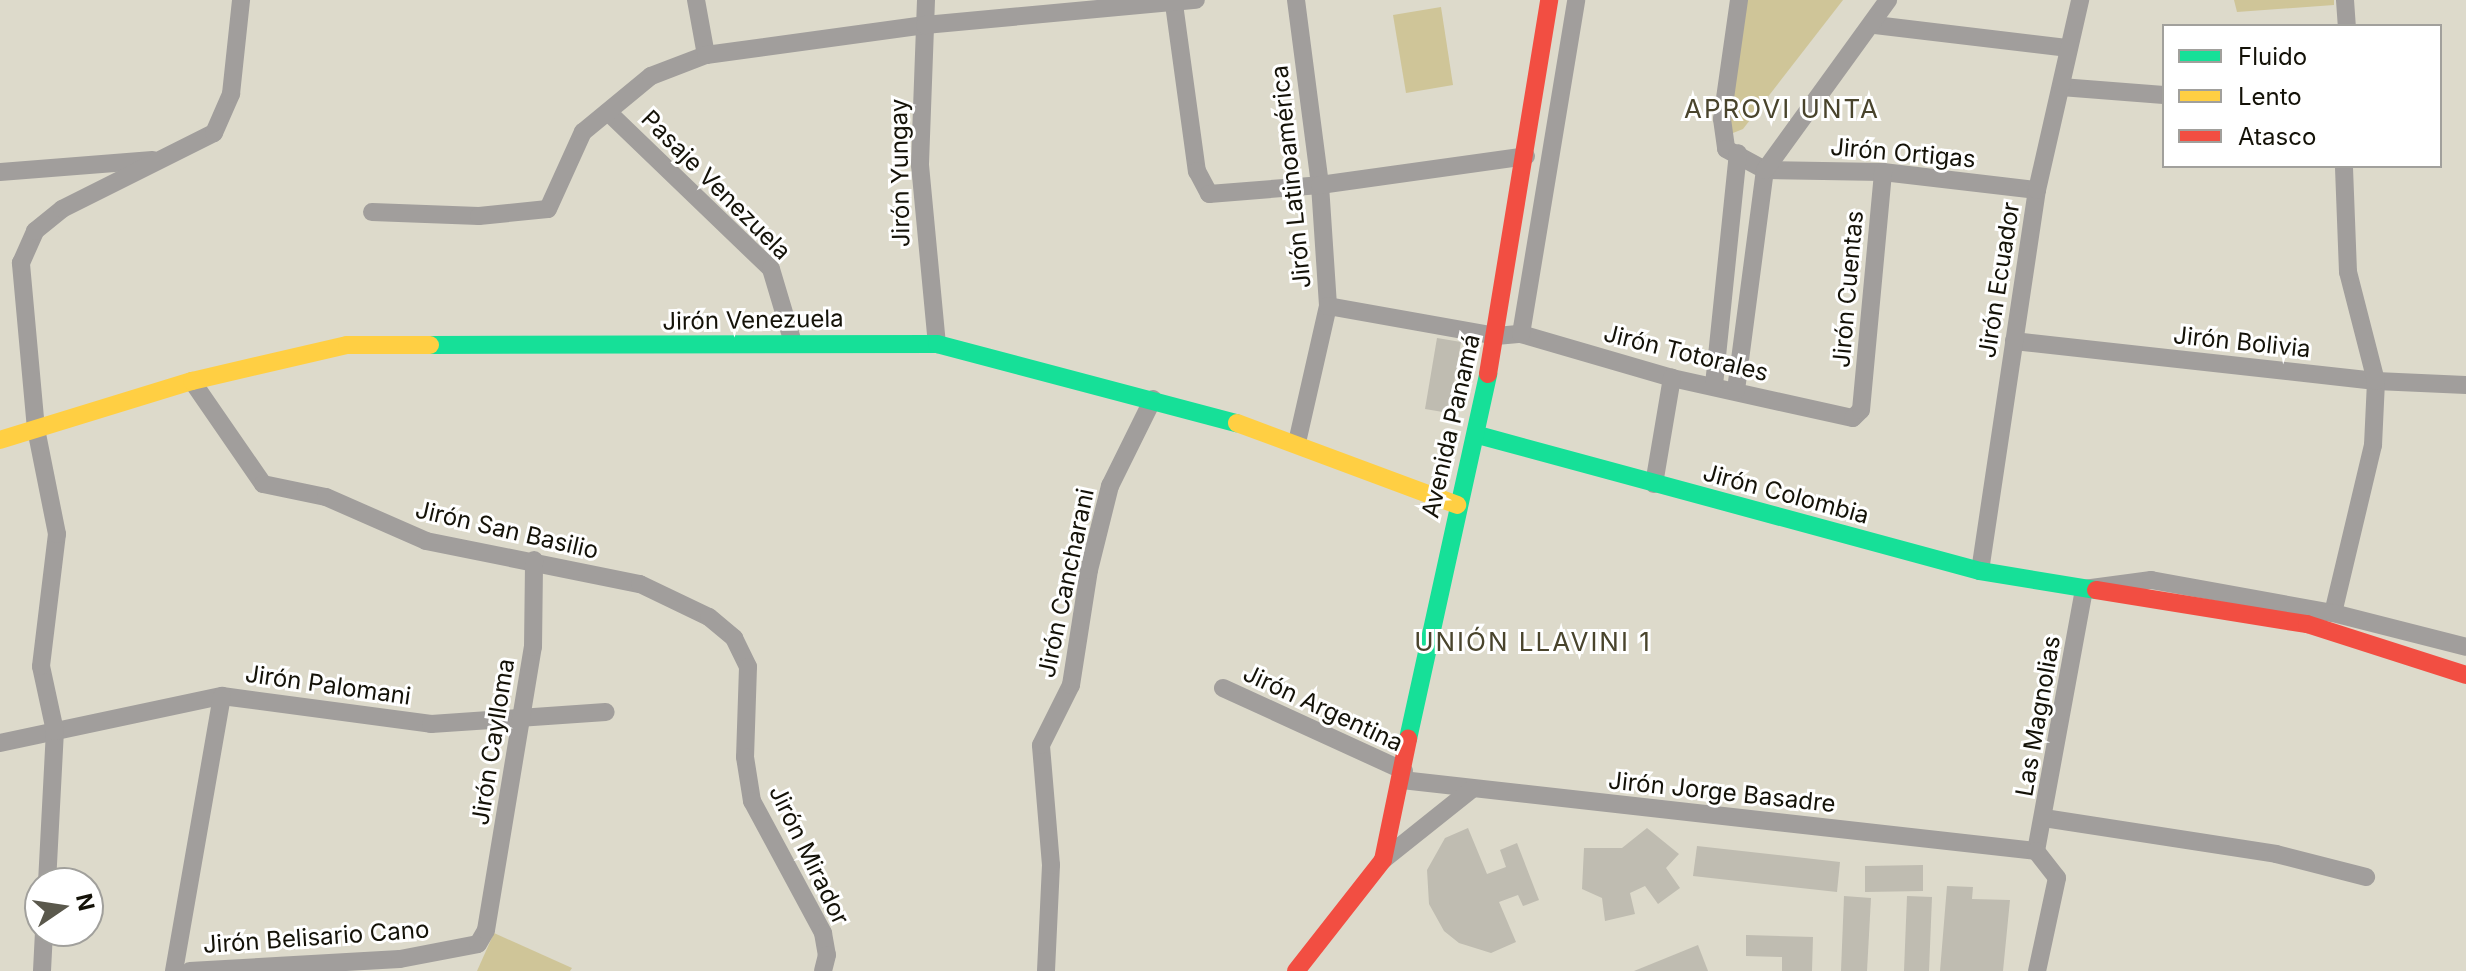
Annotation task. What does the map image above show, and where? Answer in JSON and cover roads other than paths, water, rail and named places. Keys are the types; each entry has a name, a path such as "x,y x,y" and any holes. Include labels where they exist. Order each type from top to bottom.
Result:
{"street":[{"path":"48,867 55,731 41,666 57,534 36,429 20,284 26,245 42,225 77,198 166,159 214,133 227,109 241,0"},
{"path":"696,0 706,55"},
{"name":"Jirón Yungay","path":"926,0 920,165 937,344"},
{"path":"372,212 479,216 548,209 583,132 651,76 706,55 925,25 1196,0"},
{"name":"Jirón Latinoamérica","path":"1296,0 1320,185 1328,306 1297,442"},
{"name":"Avenida Panamá","path":"1383,860 1403,776 1457,505 1478,435 1526,156 1549,0"},
{"name":"Avenida Panamá","path":"1521,334 1576,0"},
{"path":"1739,0 1721,138 1726,149 1765,170"},
{"path":"1736,390 1765,170 1875,25 1888,0"},
{"name":"Jirón Ecuador","path":"1980,571 2037,190 2080,0"},
{"path":"2345,0 2347,24"},
{"path":"1174,4 1197,171 1209,194 1219,196 1320,185 1526,156"},
{"path":"1875,25 2069,48"},
{"path":"2061,87 2162,95"},
{"name":"Pasaje Venezuela","path":"608,112 771,269 793,343"},
{"path":"1714,385 1738,153"},
{"path":"0,172 166,159"},
{"path":"2333,613 2373,445 2376,381 2348,272 2344,168"},
{"name":"Jirón Ortigas","path":"1765,170 1883,172 2037,190"},
{"name":"Jirón Cuentas","path":"1861,410 1883,172"},
{"name":"Jirón Totorales","path":"1328,306 1496,336 1521,334 1672,378 1736,390 1843,419 1861,410"},
{"name":"Jirón Bolivia","path":"2014,341 2376,381 2466,385"},
{"name":"Jirón Venezuela","path":"0,440 192,381 377,343 937,344 1153,399 1297,442 1457,505"},
{"path":"1654,484 1672,378"},
{"name":"Jirón San Basilio","path":"192,381 263,484 326,497 426,541 534,560 640,584 709,617 734,638 748,667 748,712"},
{"name":"Jirón Cancharani","path":"1046,971 1051,865 1041,745 1071,685 1089,570 1110,486 1153,399"},
{"name":"Jirón Colombia","path":"1478,435 1980,571 2307,624 2466,675"},
{"name":"Jirón Caylloma","path":"486,930 533,647 534,560"},
{"name":"Jirón Colombia","path":"2084,589 2151,580 2333,613 2466,647"},
{"name":"Las Magnolias","path":"2036,851 2084,589"},
{"name":"Jirón Argentina","path":"1223,688 1403,776"},
{"path":"174,971 222,696"},
{"name":"Jirón Palomani","path":"0,743 222,696 431,724 606,712"},
{"name":"Jirón Mirador","path":"748,712 745,757 752,801 823,933 827,955 823,971"},
{"name":"Jirón Jorge Basadre","path":"1403,776 1472,789 2036,851"},
{"path":"1296,971 1383,860 1472,789"},
{"path":"2044,818 2276,854 2366,877"},
{"path":"2036,851 2057,878 2037,971"},
{"name":"Jirón Belisario Cano","path":"190,971 400,965 478,944 486,930"},
{"path":"42,971 43,947"}],"district":[{"name":"APROVI UNTA","path":"1782,109"},
{"name":"UNIÓN LLAVINI 1","path":"1533,642"}]}
